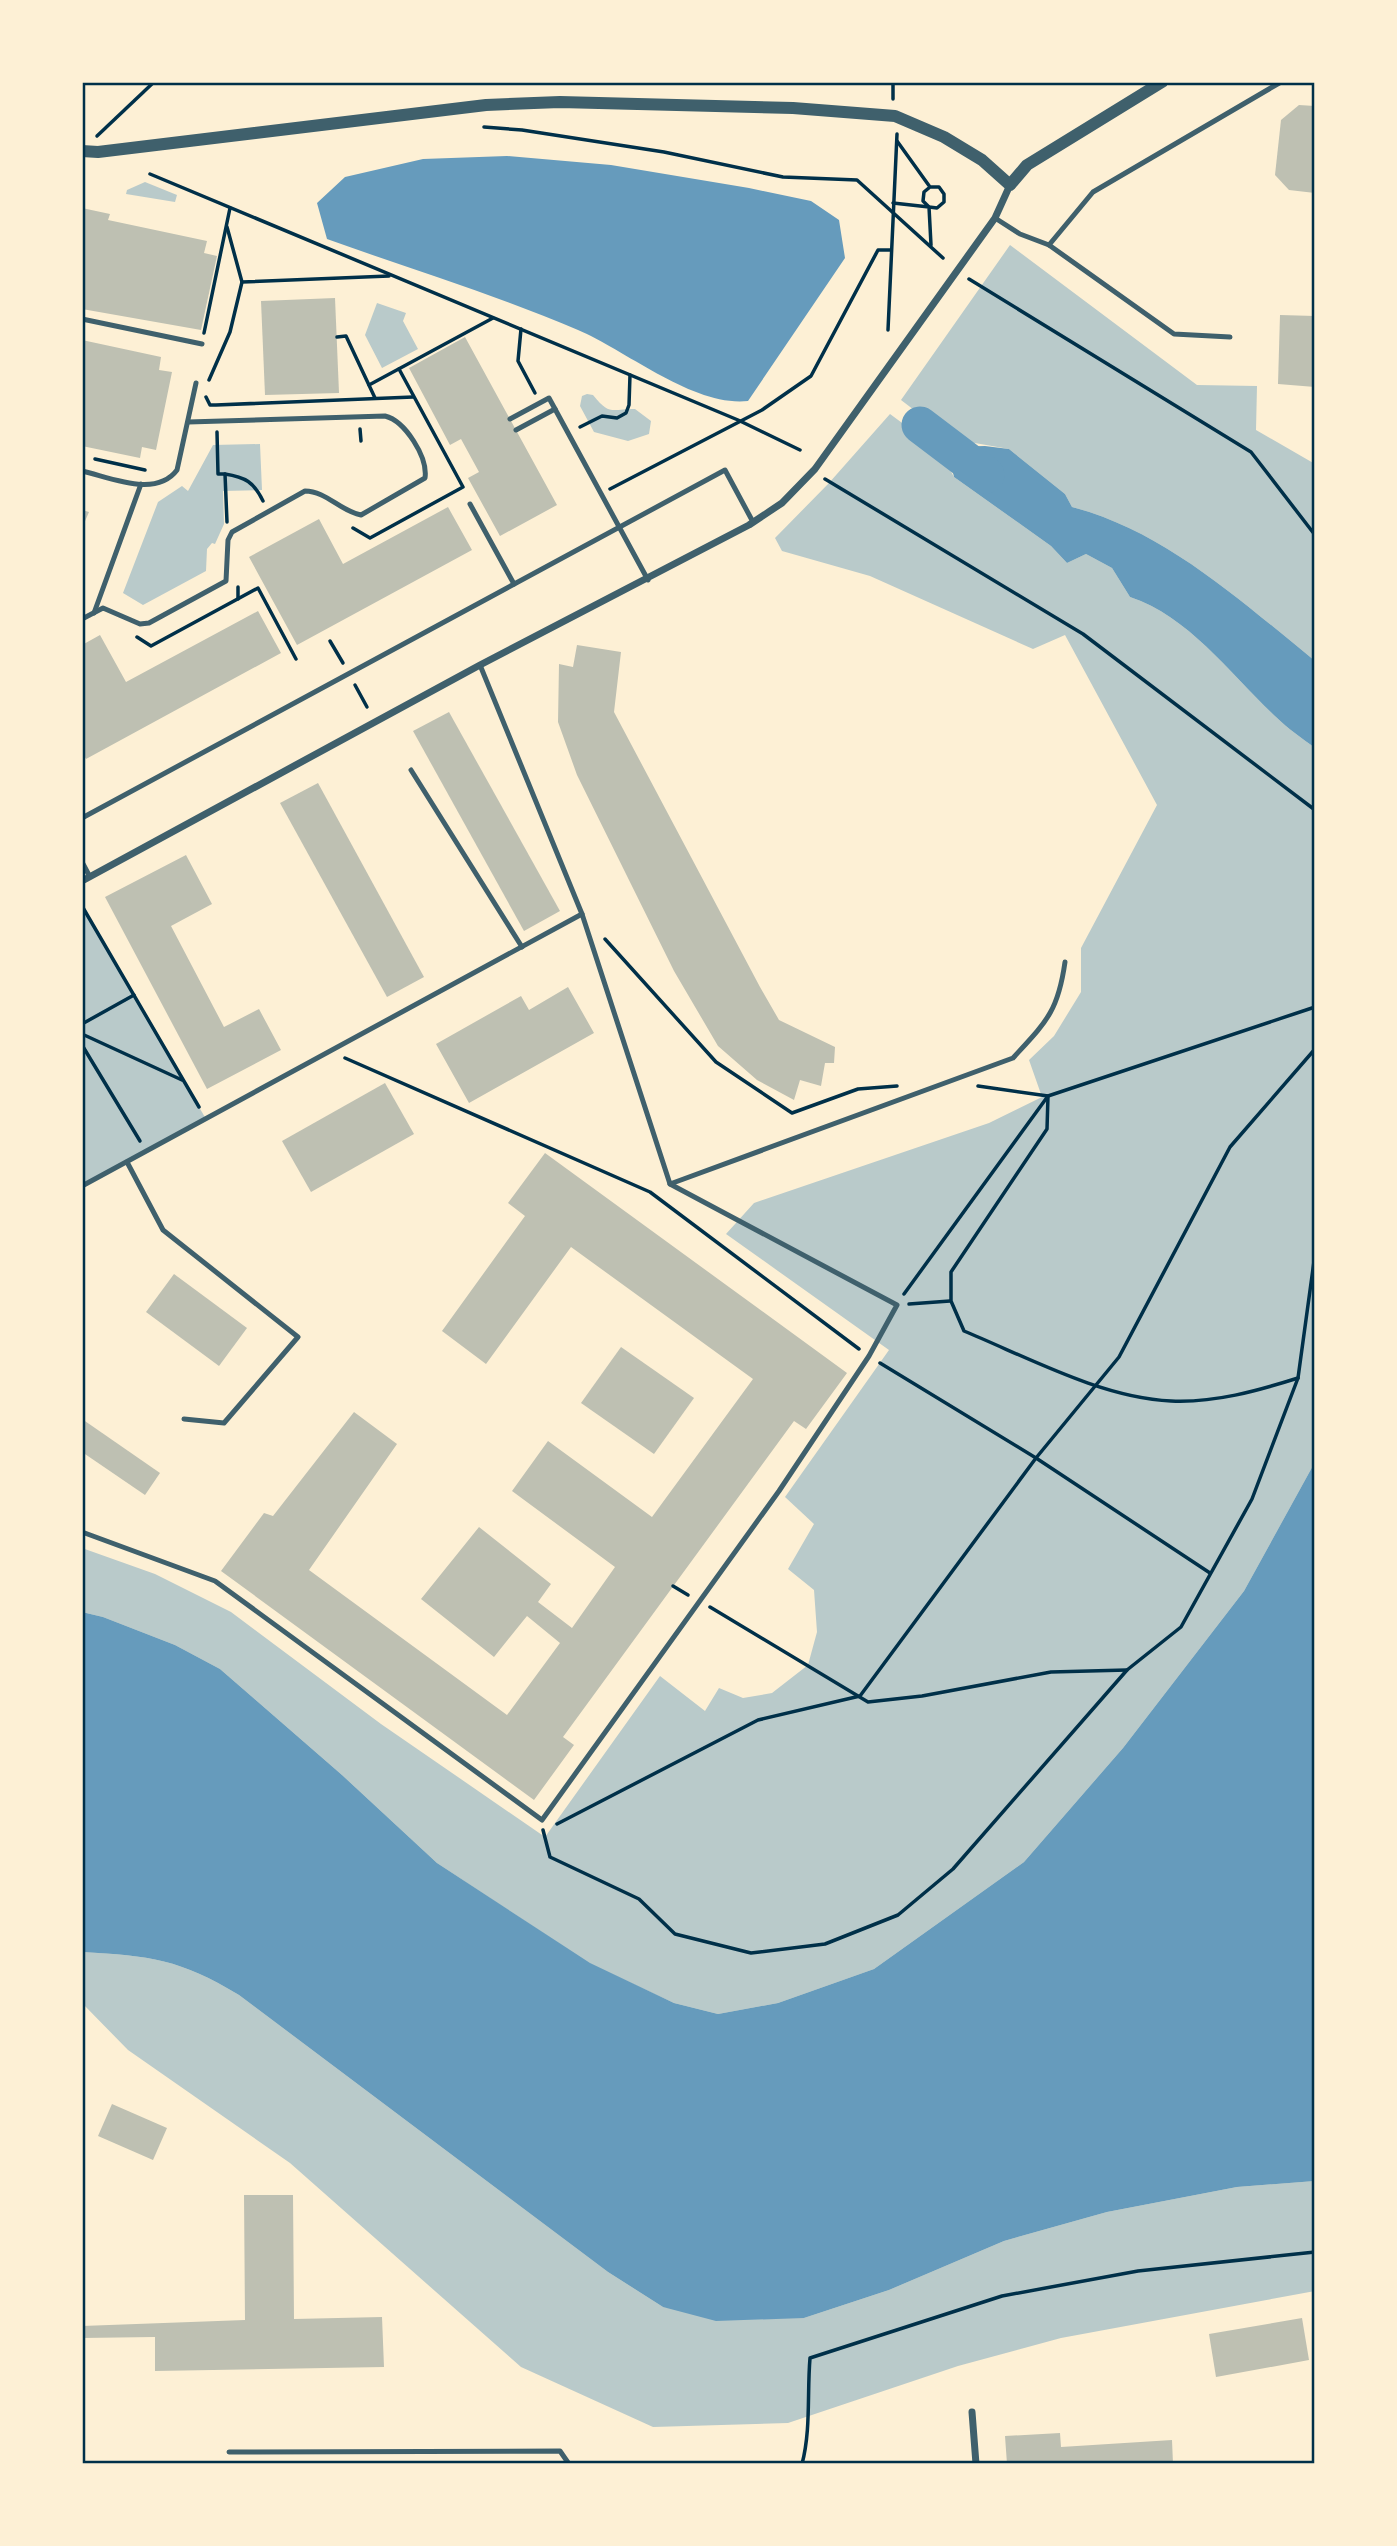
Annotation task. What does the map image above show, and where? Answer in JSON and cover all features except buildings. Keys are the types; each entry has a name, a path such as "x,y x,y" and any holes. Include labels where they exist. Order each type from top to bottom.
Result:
{"street":[{"path":"86,879 480,665 648,580 782,503 815,469 995,218 1010,186 1027,165 1154,85"},
{"path":"82,151 112,150 486,105 560,102 793,108 895,116 944,136 982,160 1010,186"},
{"path":"972,2412 976,2464"}],"lane":[{"path":"1049,245 1094,192 1281,82"},
{"path":"995,218 1020,234 1049,245 1174,334 1230,338"},
{"path":"82,319 202,344"},
{"path":"82,471 155,486 169,480 177,470 196,383"},
{"path":"510,419 549,398 648,580"},
{"path":"516,430 555,409"},
{"path":"82,619 103,608 113,610 140,624 149,623 226,581 228,540 232,532 305,491 315,491 352,513 361,514 413,488 425,478 426,469 402,425 385,416 188,422"},
{"path":"82,818 725,470 753,522"},
{"path":"94,613 141,484"},
{"path":"470,503 514,584"},
{"path":"82,1532 215,1581 542,1820 779,1491 869,1356 897,1305 670,1184 582,914 480,665"},
{"path":"411,770 522,947"},
{"path":"82,862 86,879"},
{"path":"82,1186 582,914"},
{"path":"670,1184 1013,1058 1050,1018 1061,990 1065,962"},
{"path":"127,1162 163,1230 298,1337 225,1423 184,1419"},
{"path":"229,2452 560,2451 569,2464"}],"path":[{"path":"96,137 154,82"},
{"path":"893,82 894,101"},
{"path":"484,127 664,152 783,177 858,180 943,258"},
{"path":"888,330 897,134"},
{"path":"896,140 930,187"},
{"path":"150,174 738,420 800,450"},
{"path":"893,203 929,207 937,208 944,202 944,194 939,187 930,187 924,192 923,201 929,207 931,247"},
{"path":"202,344 230,208"},
{"path":"206,385 230,332 242,282 227,225"},
{"path":"601,494 738,420 762,410 811,376 878,250 891,250"},
{"path":"242,282 392,276"},
{"path":"969,279 1251,452 1315,535"},
{"path":"369,385 493,318"},
{"path":"518,362 522,329"},
{"path":"337,337 346,337 375,398"},
{"path":"349,526 369,538 463,487 399,369"},
{"path":"568,434 602,416 617,418 626,413 629,405 630,375"},
{"path":"269,510 256,486 243,476 218,474 217,431 213,405 413,397"},
{"path":"347,427 360,426"},
{"path":"209,431 229,430"},
{"path":"94,459 153,471"},
{"path":"225,474 227,522 232,532"},
{"path":"825,479 1016,591 1083,634 1315,810"},
{"path":"255,507 274,497"},
{"path":"222,531 227,522 236,517"},
{"path":"238,576 238,599"},
{"path":"131,634 151,646 257,589 296,659"},
{"path":"82,906 206,1119"},
{"path":"582,914 716,1062 792,1113 858,1089"},
{"path":"82,1024 134,995"},
{"path":"897,1305 1048,1096 1315,1007"},
{"path":"82,1034 184,1082"},
{"path":"82,1045 147,1151"},
{"path":"1315,1049 1230,1147 1119,1357 1036,1458 860,1696 758,1720 543,1830 550,1857 639,1899 676,1934 751,1953 825,1944 898,1915 953,1869 1127,1670 1181,1627 1252,1499 1298,1378 1315,1254"},
{"path":"331,1051 650,1192 869,1356 1036,1458 1211,1574"},
{"path":"1048,1096 1047,1129 951,1272 951,1301 964,1331 1105,1390 1171,1401 1245,1395 1298,1378"},
{"path":"897,1305 951,1301"},
{"path":"673,1586 868,1702 922,1696 1051,1672 1127,1670"},
{"path":"802,2464 809,2438 807,2400 810,2358 1002,2296 1138,2271 1315,2252"}],"shaded area":[{"path":"145,182 177,195 175,202 126,194 127,190"},
{"path":"1010,245 1197,385 1257,386 1256,430 1315,464 1315,661 1231,593 1171,551 1106,518 1072,507 1065,494 1009,449 952,439 901,400"},
{"path":"377,303 406,313 403,321 418,349 382,368 365,335"},
{"path":"593,395 607,409 635,409 651,421 649,434 628,441 594,432 580,406 582,396"},
{"path":"890,414 940,451 954,477 1051,546 1067,563 1086,554 1112,568 1130,597 1152,606 1191,633 1259,701 1315,748 1315,1462 1244,1591 1123,1748 1024,1862 874,1969 778,2003 718,2014 674,2003 590,1964 437,1863 342,1775 220,1669 175,1645 103,1617 82,1612 82,1548 155,1574 231,1612 381,1724 545,1837 660,1676 705,1711 719,1688 743,1698 772,1693 808,1665 817,1632 814,1590 788,1569 814,1524 785,1497 889,1350 726,1234 754,1203 989,1123 1042,1097 1029,1060 1054,1036 1081,992 1081,948 1157,805 1065,635 1033,649 870,576 782,551 775,538 829,483"},
{"path":"260,444 262,490 223,491 224,524 215,544 212,543 207,549 206,571 143,605 123,593 158,502 182,486 188,491 213,445"},
{"path":"82,908 206,1119 82,1186"},
{"path":"82,1952 164,1961 199,1974 239,1995 608,2272 663,2307 804,2318 889,2290 1004,2241 1107,2212 1237,2187 1315,2181 1315,2291 1061,2338 958,2366 788,2423 653,2427 521,2367 290,2163 128,2050 82,2003"}],"water":[{"path":"507,156 611,165 811,201 839,220 845,258 748,401 727,401 683,387 597,339 547,317 327,239 317,203 345,177 423,159"},
{"path":"985,446 1009,449 1065,494 1072,507 1106,518 1171,551 1231,593 1315,661 1315,748 1259,701 1191,633 1152,606 1130,597 1112,568 1086,554 1067,563 1051,546 954,477 947,447"},
{"path":"1315,1462 1315,2181 1237,2187 1107,2212 1004,2241 889,2290 804,2318 716,2321 663,2307 608,2272 239,1995 199,1974 164,1961 82,1952 82,1612 103,1617 175,1645 220,1669 342,1775 437,1863 590,1963 674,2003 718,2014 778,2003 874,1969 1024,1862 1123,1748 1244,1591"}],"waterway":[{"path":"920,425 986,475"}]}
